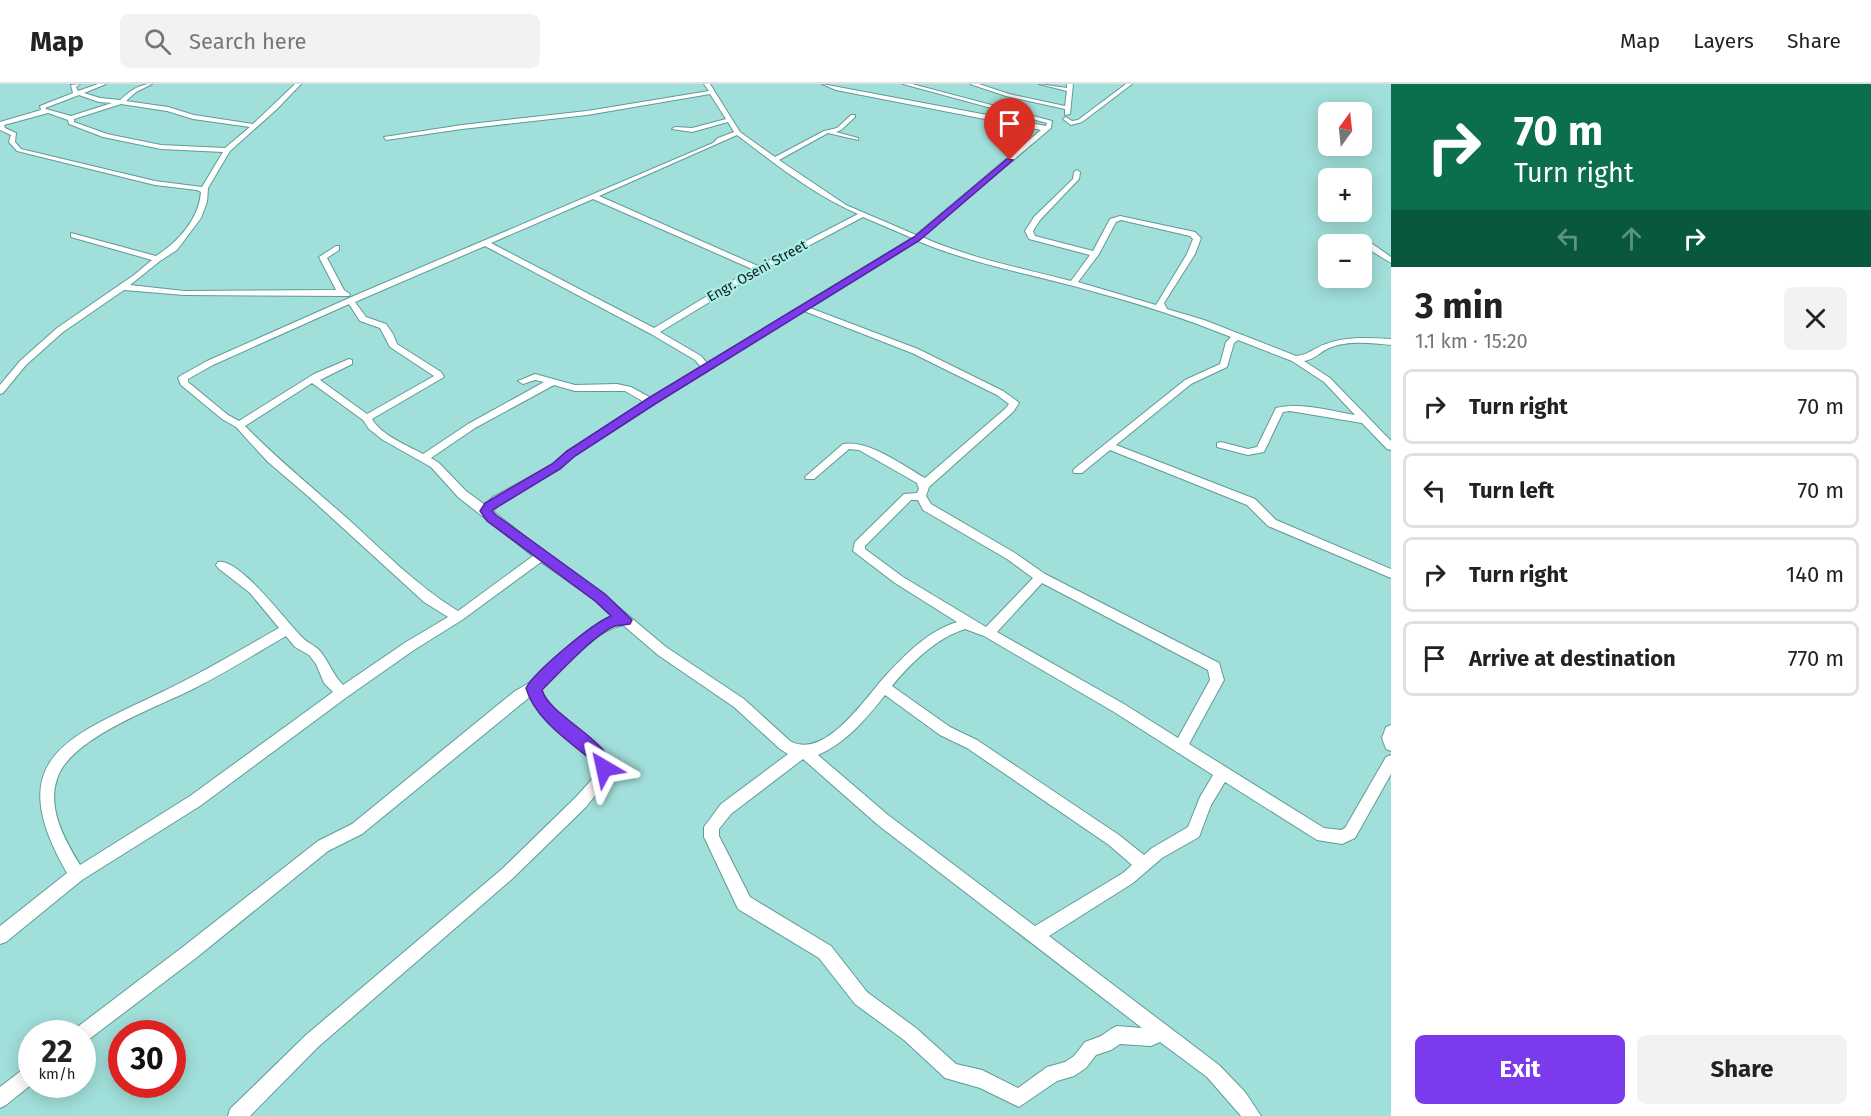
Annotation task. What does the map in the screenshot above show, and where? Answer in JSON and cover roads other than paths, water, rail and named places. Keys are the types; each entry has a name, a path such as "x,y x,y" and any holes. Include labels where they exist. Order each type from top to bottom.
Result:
{"street":[{"path":"77,84 73,86 76,88 74,91 99,100 254,126"},
{"path":"102,84 42,107 64,118 71,118 120,102 134,91 149,84"},
{"path":"0,391 23,363 44,344 121,287 137,278 157,259 174,248 201,209 205,191 227,150 298,84"},
{"path":"706,84 738,133 774,160 844,206 917,238 999,265 1074,282 1237,336 1295,359 1328,380 1391,447"},
{"path":"825,84 1047,126"},
{"path":"906,84 1047,126"},
{"path":"973,84 1008,95 1067,108"},
{"path":"1042,84 1070,87 1066,119"},
{"path":"1066,119 1071,123 1080,121 1129,84"},
{"path":"852,90 859,86"},
{"path":"386,138 587,113 712,92"},
{"path":"47,111 1,124 2,129 14,134 12,142 19,150 95,168 107,173 164,184 198,187 205,191"},
{"path":"774,160 830,131 839,129 853,116"},
{"path":"71,118 71,123 92,132 130,142 161,147 227,150"},
{"path":"486,511 497,500 556,467 571,453 651,402 917,238 1047,126 1066,119"},
{"path":"675,129 692,130 730,120"},
{"path":"830,131 856,139"},
{"path":"458,617 428,599 272,460 239,425 225,417 184,383 183,378 210,363 738,133"},
{"path":"1077,172 1076,179 1037,219 1029,231 1032,237 1095,254"},
{"path":"595,197 758,269"},
{"name":"Engr. Oseni Street","path":"654,332 758,269 862,215"},
{"path":"1074,282 1095,254 1113,221 1120,218 1196,236 1191,254 1160,303 1160,307 1166,312"},
{"path":"74,235 157,259"},
{"path":"486,243 654,332 698,358 706,369"},
{"path":"336,248 323,257 341,292"},
{"path":"1372,248 1391,261"},
{"path":"121,287 184,293 341,292 355,299 363,319 379,323 386,329 393,345 438,374 439,377 367,418"},
{"path":"803,308 915,351 1000,393 1014,403 1011,410 923,491 908,497 859,545 859,551 899,580 974,626 1119,708 1322,835 1342,837 1350,833 1391,762"},
{"path":"1078,471 1188,382 1224,365 1230,342 1237,336"},
{"path":"1295,359 1309,358 1316,350 1347,340 1391,342"},
{"path":"239,425 317,376 349,362"},
{"path":"317,376 315,381 367,418 372,427 387,438 425,458 462,494 541,556 600,598 662,651 738,703 785,745 803,751 883,820 1212,1071 1239,1098 1252,1116"},
{"path":"523,381 535,377 575,388 617,387 628,389 651,402"},
{"path":"425,458 440,446 502,408 555,381"},
{"path":"1221,445 1248,452 1260,450 1269,437 1272,422 1279,411 1290,408 1365,420"},
{"path":"810,477 847,446 861,447 922,481 927,507 1011,556 1041,577 1214,667 1217,680 1180,747"},
{"path":"1109,446 1251,502 1272,523 1391,574"},
{"path":"0,936 77,875 195,801 342,693 458,617 541,556"},
{"path":"222,565 254,591 299,643 314,651 321,661 328,680 342,693"},
{"path":"988,633 1041,577"},
{"path":"96,1023 323,846 357,829 519,695 534,688 570,653 600,629 613,621 625,620"},
{"path":"974,626 957,626 933,639 884,687 852,724 822,747 803,751 726,809 711,827 712,837 744,903 825,952 861,998 910,1034 951,1072 982,1078 1019,1098 1053,1073 1068,1070 1080,1062 1091,1048 1105,1044 1117,1035 1151,1037 1160,1032"},
{"path":"77,875 54,835 47,800 56,765 84,737 180,689 286,629"},
{"path":"884,687 945,731 972,744 1114,840 1143,864"},
{"path":"237,1116 320,1034 507,873 602,778 603,759 546,710 537,698 534,688"},
{"path":"1391,731 1389,738 1391,745"},
{"path":"1034,936 1128,878 1157,853 1194,832 1204,802 1222,773"},
{"path":"0,1099 18,1084"}]}
